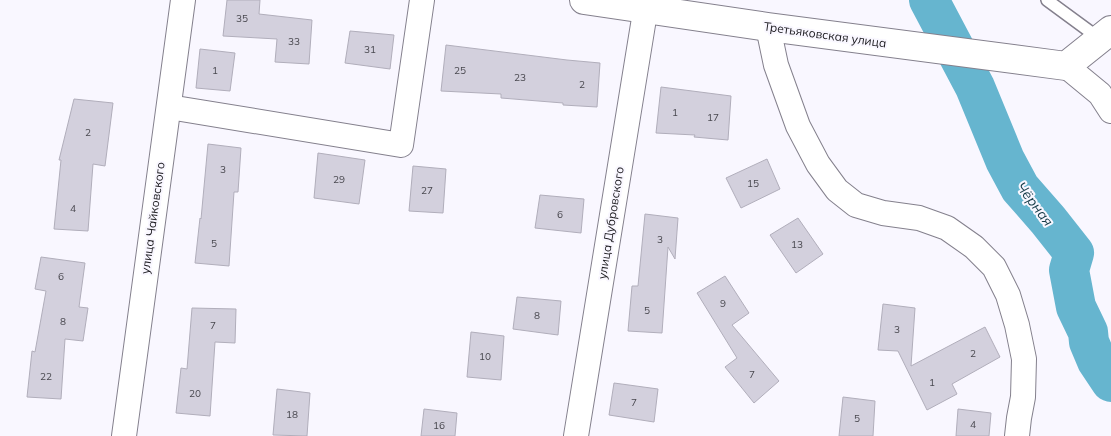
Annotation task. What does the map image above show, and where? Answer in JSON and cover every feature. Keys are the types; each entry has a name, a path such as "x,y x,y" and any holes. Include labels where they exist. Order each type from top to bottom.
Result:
{"street":[{"name":"улица Чайковского","path":"124,436 183,0"},
{"path":"169,107 401,145 422,0"},
{"name":"Третьяковская улица","path":"584,0 647,5 768,27 1054,64"},
{"name":"улица Дубровского","path":"576,436 647,5"},
{"path":"768,27 776,65 798,126 818,164 837,190 856,205 883,213 919,218 947,228 974,247 994,267 1008,295 1024,359 1024,397 1017,436"},
{"path":"1106,35 1054,64 1100,94 1111,111"}],"lane":[{"path":"1047,0 1106,35"}],"building":[{"path":"227,0 260,0 259,14 312,20 309,64 275,62 277,39 223,36"},
{"path":"350,31 394,35 390,69 345,63"},
{"path":"446,45 600,63 597,107 501,98 501,94 441,91"},
{"path":"200,49 235,53 230,91 196,88"},
{"path":"661,87 731,96 728,140 694,137 695,135 656,133"},
{"path":"74,99 113,103 105,166 93,164 88,231 54,229 61,160 59,160"},
{"path":"208,144 241,148 238,192 234,192 229,266 195,263"},
{"path":"318,153 365,160 359,204 314,198"},
{"path":"767,159 780,189 741,208 726,178"},
{"path":"413,166 446,169 443,213 409,211"},
{"path":"540,195 584,199 581,233 535,228"},
{"path":"645,214 678,218 675,259 668,247 662,333 628,331 632,286 638,286"},
{"path":"798,218 823,254 796,273 770,235"},
{"path":"41,257 85,263 79,307 88,308 83,341 65,339 61,399 27,397 32,351 35,352 46,291 35,289"},
{"path":"725,276 749,313 732,325 779,381 754,403 725,367 737,358 697,293"},
{"path":"517,297 561,301 558,335 513,329"},
{"path":"883,304 915,308 911,366 985,327 1000,357 952,384 957,394 927,410 898,351 878,350"},
{"path":"192,308 236,309 235,343 215,342 210,416 176,413 181,368 187,369"},
{"path":"471,332 504,336 501,380 467,377"},
{"path":"614,383 658,389 654,422 609,415"},
{"path":"277,389 310,393 307,436 273,435"},
{"path":"843,397 875,401 873,436 839,436"},
{"path":"424,409 457,413 455,436 421,436"},
{"path":"958,409 991,413 989,436 956,436"}],"waterway":[{"name":"Чёрная","path":"929,0 975,87 1005,160 1020,188 1074,253 1069,270 1076,307 1088,332 1089,342 1097,361 1111,382"}]}
